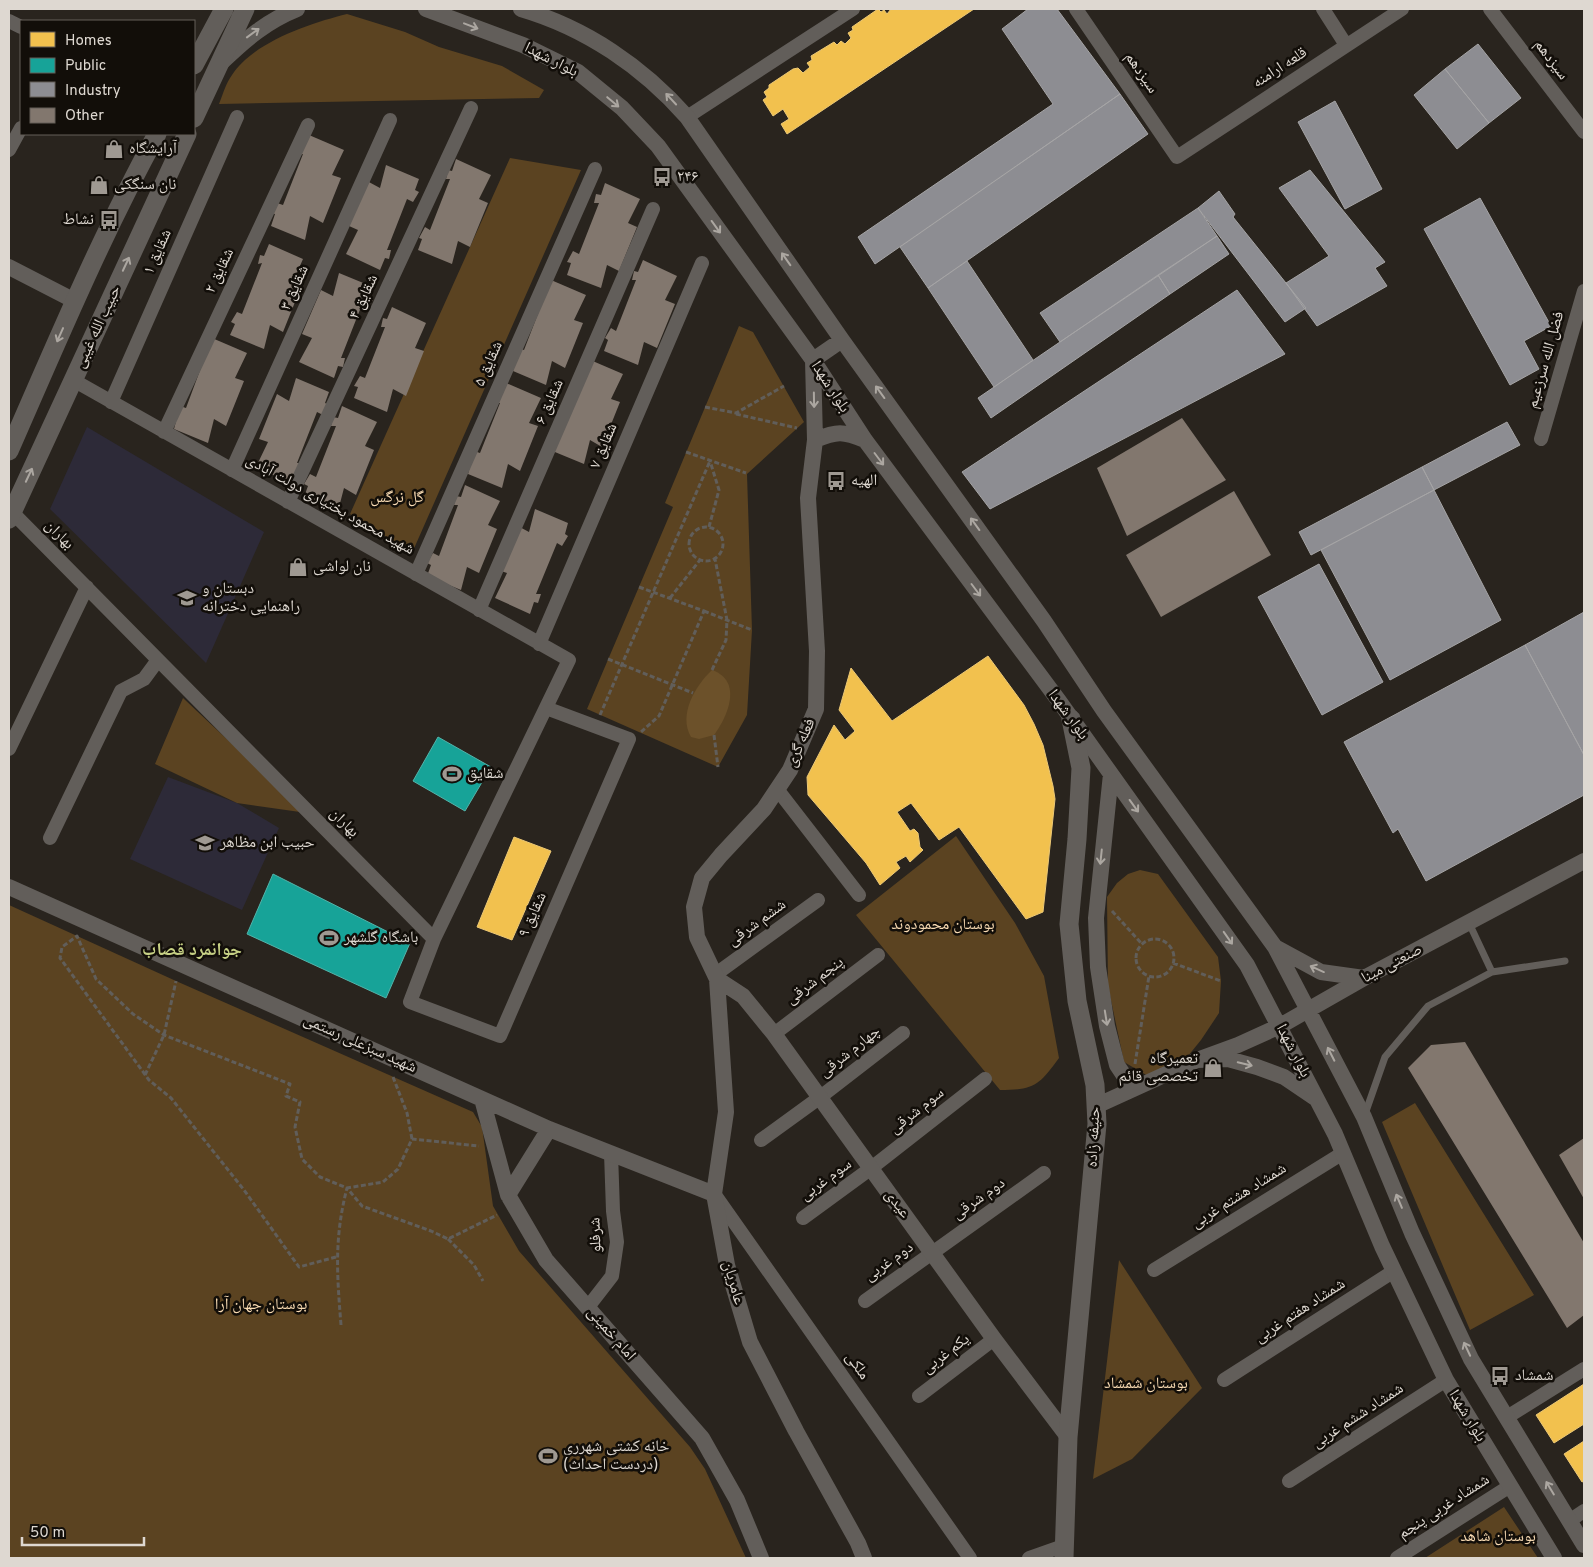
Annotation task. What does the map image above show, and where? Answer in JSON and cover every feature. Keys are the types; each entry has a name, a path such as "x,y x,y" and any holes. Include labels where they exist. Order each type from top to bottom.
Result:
{"main road":[{"path":"195,63 224,9"},
{"path":"195,116 246,9"},
{"name":"حبیب الله غیبی","path":"9,451 75,301 132,179 156,135"},
{"name":"حبیب الله غیبی","path":"10,516 186,135"},
{"path":"132,179 160,192"},
{"name":"حنیفه زاده","path":"1064,1552 1068,1437 1097,1124 1095,1084 1077,1001 1069,924 1078,839 1081,768 1071,719"}],"street":[{"path":"218,67 250,35 280,16 297,9"},
{"name":"بلوار شهدا","path":"426,9 523,45 578,72 622,108 658,146 813,360 864,440 1071,719 1247,965 1280,1026 1343,1153 1394,1271 1446,1380 1554,1558"},
{"name":"بلوار شهدا","path":"521,9 538,14 586,36 630,63 666,93 688,117 842,340 1044,621 1104,711 1275,947 1364,1117 1412,1233 1472,1359 1584,1545"},
{"name":"سیزدهم","path":"1076,9 1177,157"},
{"path":"1323,9 1346,45"},
{"name":"قلعه ارامنه","path":"1177,157 1402,9"},
{"name":"سیزدهم","path":"1490,9 1584,132"},
{"path":"688,117 847,10"},
{"name":"شقایق ۴","path":"288,502 471,108"},
{"name":"شقایق ۱","path":"111,402 237,117"},
{"name":"شقایق ۳","path":"232,470 390,120"},
{"name":"شقایق ۲","path":"164,432 308,125"},
{"path":"9,150 20,130"},
{"name":"شقایق ۵","path":"416,574 595,169"},
{"name":"شقایق ۶","path":"479,610 654,209"},
{"name":"شقایق ۷","path":"539,644 702,263"},
{"path":"9,267 75,301"},
{"name":"فضل الله سرزعیم","path":"1541,439 1584,291"},
{"path":"813,360 842,340"},
{"name":"فعله گری","path":"717,977 697,937 694,907 702,878 764,810 790,770 816,709 817,642 808,498 815,440 813,360"},
{"name":"شهید محمود بختیاری دولت آبادی","path":"73,380 569,660 546,708"},
{"path":"815,440 832,433 845,432 864,440"},
{"name":"بهاران","path":"10,516 87,587 434,939"},
{"path":"9,749 87,587"},
{"path":"50,838 121,691 144,679 158,660"},
{"path":"434,939 546,708"},
{"name":"شقایق ۹","path":"434,939 410,1002 500,1036 629,739 546,708"},
{"path":"1111,774 1096,918 1098,967 1107,1026 1118,1065 1125,1077 1140,1086"},
{"path":"778,789 859,895"},
{"name":"صنعتی مینا","path":"1096,1106 1196,1060 1238,1045 1280,1026 1364,978 1584,861"},
{"name":"شهید سبزعلی رستمی","path":"9,887 549,1129 714,1194"},
{"name":"ششم شرقی","path":"717,977 818,900"},
{"path":"1275,947 1321,972 1364,978"},
{"name":"پنجم شرقی","path":"774,1034 878,955"},
{"name":"عیدی","path":"717,977 743,996 774,1034 994,1339 1068,1437"},
{"name":"عامریان","path":"717,977 726,1112 714,1194 727,1265 750,1342 796,1431 858,1543 864,1558"},
{"name":"چهارم شرقی","path":"761,1140 819,1098 902,1033"},
{"path":"1196,1060 1228,1060 1256,1067 1284,1077 1317,1099"},
{"name":"سوم شرقی","path":"870,1169 985,1079"},
{"name":"امام خمینی","path":"482,1099 508,1195 546,1260 702,1438 737,1500 761,1558"},
{"path":"508,1195 549,1129"},
{"name":"شرفلو","path":"588,1307 612,1276 617,1242 613,1210 611,1153"},
{"name":"شمشاد هشتم غربی","path":"1154,1270 1343,1153"},
{"name":"سوم غربی","path":"803,1218 870,1169"},
{"name":"دوم شرقی","path":"933,1252 1044,1174"},
{"name":"ملکی","path":"714,1194 970,1558"},
{"name":"دوم غربی","path":"865,1301 933,1252"},
{"name":"شمشاد هفتم غربی","path":"1224,1380 1394,1271"},
{"name":"یکم غربی","path":"919,1396 994,1339"},
{"path":"1507,1417 1584,1369"},
{"name":"شمشاد ششم غربی","path":"1289,1481 1446,1380"},
{"name":"شمشاد غربی پنجم","path":"1397,1558 1510,1486"},
{"path":"1569,1521 1584,1511"},
{"path":"1029,1558 1064,1552"}],"lane":[{"path":"1469,922 1492,972"},
{"path":"1364,1117 1386,1057 1428,1006 1492,972 1565,961"}],"path":[{"path":"736,413 784,386"},
{"path":"705,407 798,428"},
{"path":"686,452 746,473"},
{"path":"709,527 720,490 710,460"},
{"path":"600,715 710,460"},
{"path":"709,527 719,533 722,538 723,550 715,559 710,561 700,560 689,548 690,537 697,529 709,527"},
{"path":"712,670 726,640 727,620 715,559"},
{"path":"670,598 700,560"},
{"path":"639,587 752,630"},
{"path":"640,733 659,716 704,611"},
{"path":"608,660 693,693"},
{"path":"714,735 718,767"},
{"path":"1107,906 1142,944"},
{"path":"336,1257 299,1267 244,1190 171,1098 145,1075 60,958 62,947 77,936 96,979 133,1014 164,1035 290,1084 286,1096 300,1102 295,1127 302,1159 320,1177 347,1188 362,1206 448,1239 474,1265 483,1281"},
{"path":"1152,939 1164,942 1172,951 1173,963 1171,968 1162,976 1149,976 1139,968 1136,956 1142,944 1152,939"},
{"path":"1173,963 1221,981"},
{"path":"1134,1070 1149,976"},
{"path":"145,1075 164,1035 176,982"},
{"path":"347,1188 383,1182 398,1169 412,1139 407,1113 393,1077"},
{"path":"412,1139 484,1146"},
{"path":"341,1325 336,1257 342,1208 347,1188"},
{"path":"448,1239 497,1215"}],"shaded area":[{"name":"دبستان و راهنمایی دخترانه","path":"87,427 264,532 206,663 50,509"},
{"path":"712,670 722,675 727,682 730,690 728,709 714,735 699,739 691,737 687,728 687,710 694,692"},
{"name":"حبیب ابن مظاهر","path":"168,777 237,803 279,828 242,910 130,859"}],"green space":[{"path":"347,14 405,32 439,47 502,66 544,90 539,98 219,104 232,75 241,63 254,53 268,44 300,29"},
{"name":"گل نرگس","path":"510,158 581,170 412,553 350,514"},
{"path":"739,326 753,332 804,422 747,474 752,630 747,715 718,767 587,709 673,507 665,503"},
{"path":"183,698 265,775 300,812 237,803 155,764"},
{"name":"بوستان محمودوند","path":"956,836 1015,923 1044,976 1059,1058 1041,1080 1029,1087 1000,1090 856,915"},
{"path":"1140,870 1158,874 1218,957 1221,981 1219,1013 1201,1040 1188,1056 1148,1076 1124,1062 1108,986 1107,897 1117,883 1128,874"},
{"name":"بوستان جهان آرا","path":"9,905 473,1112 482,1127 493,1206 519,1251 690,1447 705,1469 746,1558 9,1558"},
{"path":"1415,1103 1534,1295 1470,1330 1382,1122"},
{"name":"بوستان شمشاد","path":"1119,1260 1202,1388 1132,1459 1093,1479"},
{"name":"بوستان شاهد","path":"1504,1507 1538,1558 1425,1558"}],"building: Homes":[{"path":"878,9 881,12 884,10 887,14 891,9 974,9 787,134 781,124 789,119 783,109 773,116 763,100 767,97 764,92 769,88 769,85 793,69 798,68 803,73 810,67 807,63 812,60 811,56 834,42 837,45 841,41 845,44 851,38 848,33 853,30 852,27"},
{"path":"988,656 1024,705 1034,724 1043,745 1055,799 1043,912 1026,919 959,827 939,840 911,803 897,812 910,831 914,829 918,833 920,847 923,850 910,862 906,856 896,862 900,868 880,885 866,863 808,795 807,777 834,725 845,740 855,731 839,710 851,668 892,721"},
{"path":"514,837 551,851 512,940 477,927"},
{"path":"1584,1384 1584,1424 1554,1443 1536,1415"},
{"path":"1584,1441 1584,1481 1582,1482 1564,1454"}],"building: Public":[{"name":"شقایق","path":"438,737 491,767 465,811 413,781"},
{"name":"باشگاه گلشهر","path":"273,874 410,943 386,998 247,934"}],"building: Industry":[{"path":"1028,9 1057,9 1120,94 875,264 858,237 1053,104 1002,29"},
{"path":"1478,44 1521,98 1489,123 1445,69"},
{"path":"1445,69 1489,123 1457,149 1414,95"},
{"path":"1120,94 1148,134 928,288 900,247"},
{"path":"1335,101 1382,189 1345,209 1298,122"},
{"path":"1310,170 1385,262 1375,268 1387,286 1317,326 1286,283 1329,256 1279,188"},
{"path":"1219,191 1235,214 1233,217 1306,308 1285,322 1198,208"},
{"path":"1480,198 1551,326 1524,341 1539,369 1510,385 1424,229"},
{"path":"1198,208 1217,236 1060,342 1040,313"},
{"path":"1217,236 1229,254 1170,294 1158,275"},
{"path":"967,261 1033,360 994,387 928,288"},
{"path":"1158,275 1170,294 991,418 978,398"},
{"path":"1237,290 1285,354 990,509 962,472"},
{"path":"1507,422 1520,445 1434,490 1422,467"},
{"path":"1422,467 1434,490 1311,555 1299,532"},
{"path":"1434,490 1501,620 1390,680 1321,550"},
{"path":"1319,564 1383,682 1322,715 1258,597"},
{"path":"1584,612 1584,755 1525,645"},
{"path":"1525,645 1584,755 1584,795 1426,881 1398,829 1393,833 1344,742"}],"building: Other":[{"path":"309,135 344,150 332,175 341,178 323,223 310,216 305,240 271,226 275,214 271,213 277,203 283,205 303,154 298,155"},
{"path":"456,159 491,175 479,199 488,203 470,247 458,241 452,264 418,250 422,239 419,238 425,227 430,230 450,179 446,179 448,170 452,171"},
{"path":"386,165 419,179 415,190 419,192 413,202 407,199 387,250 391,250 389,259 385,258 380,270 346,254 358,230 349,226 367,181 380,188"},
{"path":"605,183 640,199 628,223 637,227 619,271 607,265 601,288 567,275 571,263 567,262 573,251 579,254 599,203 594,203 596,194 601,195"},
{"path":"269,244 303,259 292,284 301,287 283,332 270,325 264,349 230,335 235,324 231,322 237,312 242,314 262,263 258,264 260,255 264,256"},
{"path":"643,260 677,276 665,300 675,304 657,348 644,342 638,365 604,351 608,340 605,338 611,328 616,331 636,280 632,280 634,271 638,272"},
{"path":"339,273 373,287 369,298 373,300 367,310 361,307 341,358 345,358 343,367 338,366 334,378 299,362 312,338 302,334 321,290 333,296"},
{"path":"551,280 586,295 574,320 583,323 565,368 552,361 546,385 513,371 519,348 524,350"},
{"path":"392,307 426,323 415,348 424,351 406,396 393,389 387,412 354,398 358,387 354,386 360,376 365,378 385,327 381,327 383,318 387,319"},
{"path":"212,338 247,353 235,378 244,381 226,426 214,419 208,443 174,429 180,406 186,408"},
{"path":"588,359 623,374 611,399 620,402 602,447 590,440 584,464 550,450"},
{"path":"296,378 329,392 325,403 329,405 323,415 317,412 297,463 301,463 290,483 256,467 268,442 259,439 277,394 289,401"},
{"path":"506,383 541,398 529,423 538,426 520,471 508,464 502,488 468,474 474,451 480,453 500,403 495,403"},
{"path":"342,406 377,422 365,446 374,450 356,495 344,488 338,511 304,497 308,486 304,484 310,474 316,477 336,426 331,426 333,417 338,418"},
{"path":"1182,418 1226,480 1127,536 1097,468"},
{"path":"465,485 500,501 488,525 497,529 479,573 467,567 461,590 427,576 431,565 427,563 433,553 439,556 458,505 454,505 456,496 461,497"},
{"path":"1234,491 1271,555 1161,617 1126,555"},
{"path":"535,509 568,523 565,534 568,536 562,546 557,543 536,594 541,594 538,603 534,602 530,614 495,598 507,573 498,570 516,525 529,532"},
{"path":"1465,1042 1584,1243 1584,1315 1567,1328 1408,1068 1431,1045"},
{"path":"1584,1138 1584,1199 1559,1155"}],"place":[{"name":"آرایشگاه","path":"114,149"},
{"name":"۲۴۶","path":"662,177"},
{"name":"نان سنگکی","path":"99,185"},
{"name":"نشاط","path":"109,220"},
{"name":"الهیه","path":"836,481"},
{"name":"نان لواشی","path":"298,567"},
{"name":"دبستان و راهنمایی دخترانه","path":"187,598"},
{"name":"شقایق","path":"452,774"},
{"name":"حبیب ابن مظاهر","path":"205,843"},
{"name":"باشگاه گلشهر","path":"329,938"},
{"name":"تعمیرگاه تخصصی قائم","path":"1213,1068"},
{"name":"شمشاد","path":"1500,1376"},
{"name":"خانه کشتی شهرری (دردست احداث)","path":"548,1456"}],"district":[{"name":"جوانمرد قصاب","path":"192,950"}]}
